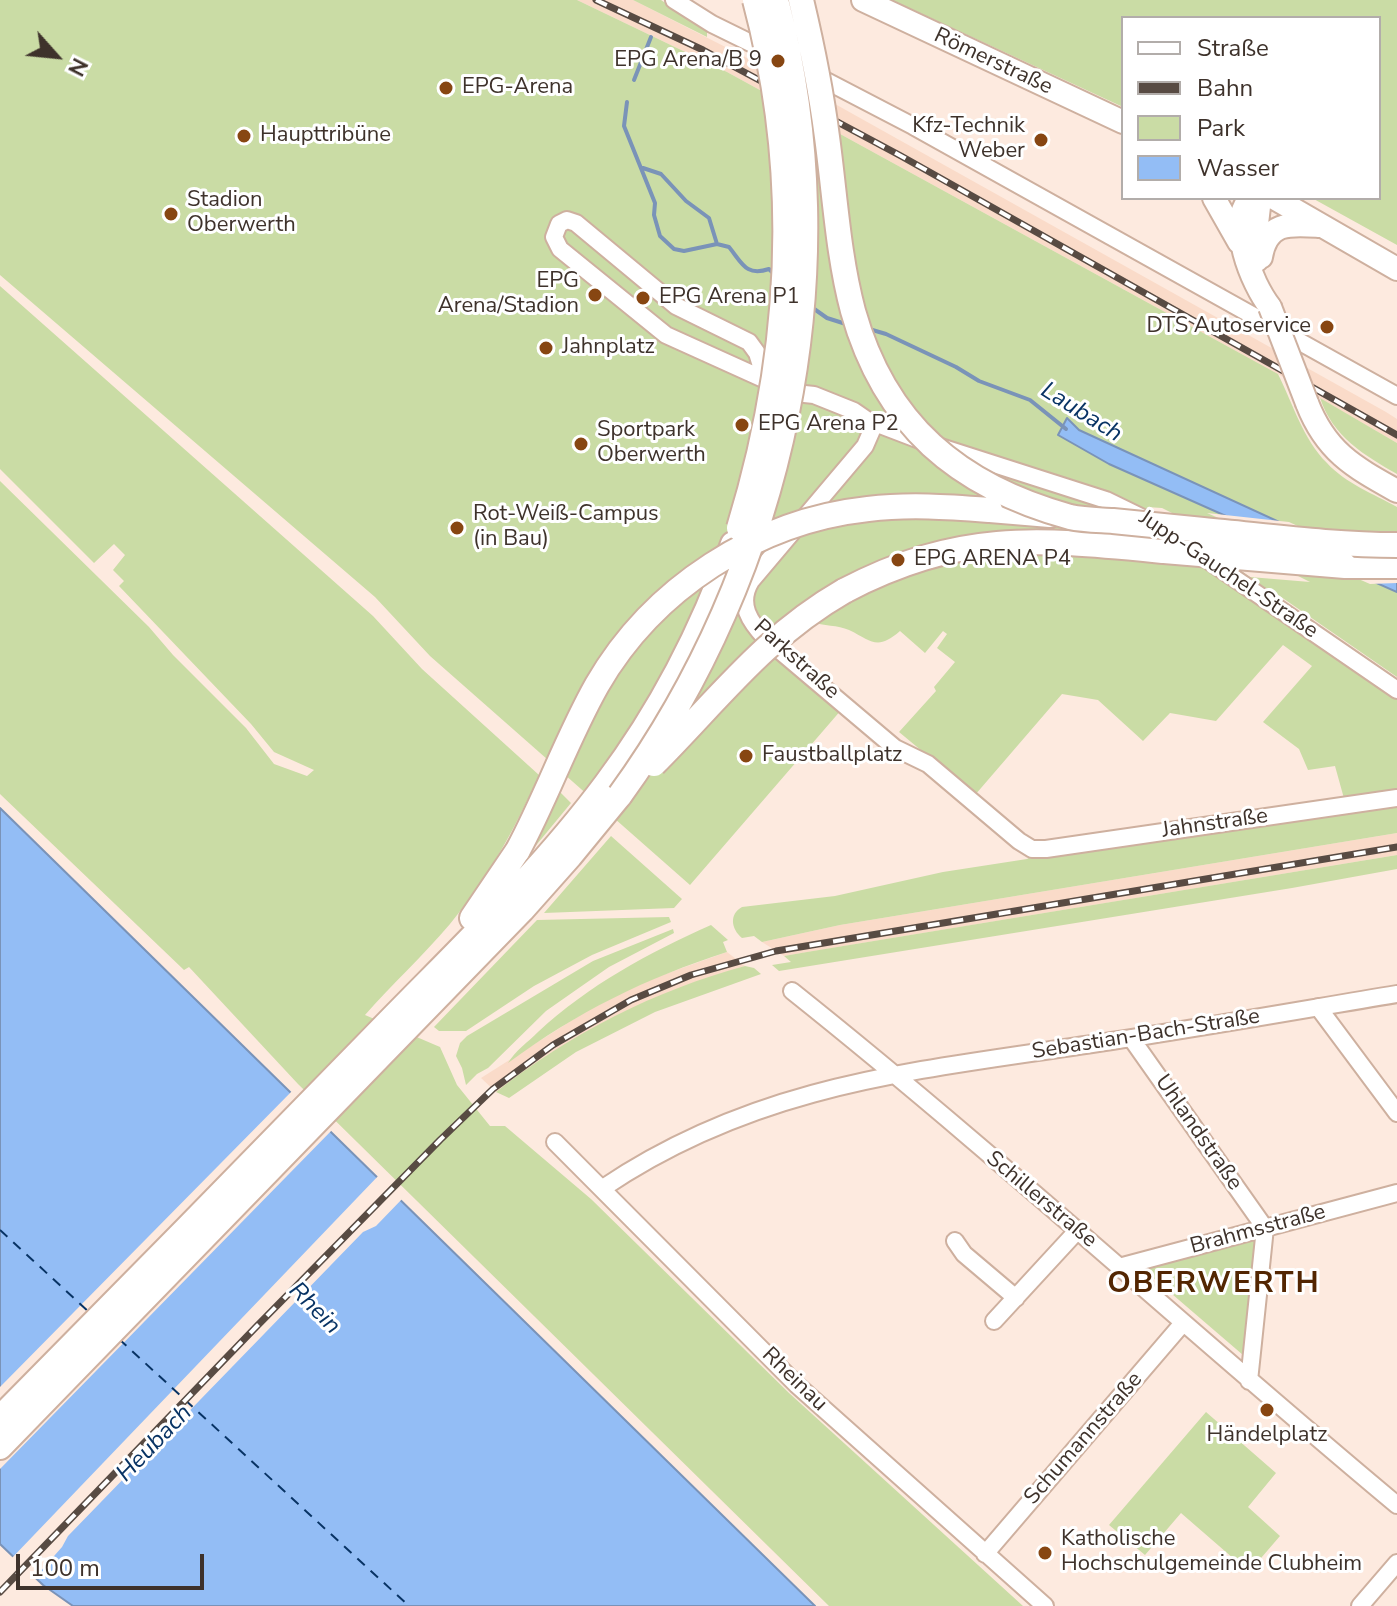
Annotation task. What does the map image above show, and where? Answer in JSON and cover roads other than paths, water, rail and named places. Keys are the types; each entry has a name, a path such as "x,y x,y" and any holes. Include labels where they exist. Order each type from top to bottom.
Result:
{"highway":[{"path":"0,1418 519,887 601,791 644,728 677,671 728,560 751,491 767,424 779,352 786,267 783,159 771,69 755,0"},
{"path":"0,1447 522,910 620,795 680,702 727,609 758,525 785,422 800,328 805,211 798,119 776,0"},
{"path":"801,0 817,69 846,276 862,338 882,385 914,429 959,469 997,489 1073,517"},
{"path":"354,1057 375,1024 465,928 506,869 534,819 587,705 611,664 643,624 696,575 758,540 803,522 844,512 922,506 1073,517 1335,543 1397,545"},
{"path":"620,795 668,750 743,668 787,629 855,585 931,554 996,543 1048,541 1316,565 1397,566"}],"main road":[{"name":"Römerstraße","path":"863,0 1121,121"},
{"path":"1215,200 1244,248 1262,295 1270,307"},
{"path":"1244,248 1240,220 1249,200"},
{"path":"1260,200 1255,241 1259,270 1270,307 1319,430 1334,450 1354,466 1397,491"},
{"path":"1278,200 1397,269"},
{"path":"1259,270 1264,244 1276,229 1293,225 1326,227"}],"street":[{"path":"674,0 913,126 1397,396"},
{"name":"Jupp-Gauchel-Straße","path":"765,379 757,353 744,338 676,306 581,226 567,220 559,224 554,237 556,245 661,332 795,393 811,404 1134,512 1397,690"},
{"name":"Parkstraße","path":"871,422 865,446 751,581 744,601 749,618 766,639 895,748 928,764 1032,849"},
{"name":"Jahnstraße","path":"1032,849 1397,798"},
{"name":"Schillerstraße","path":"792,991 895,1073 1249,1381 1397,1505"},
{"name":"Sebastian-Bach-Straße","path":"603,1188 641,1162 693,1135 790,1098 895,1073 1397,994"},
{"path":"1318,1007 1397,1113"},
{"name":"Uhlandstraße","path":"1131,1038 1265,1228"},
{"name":"Rheinau","path":"555,1142 797,1385 1045,1606"},
{"name":"Brahmsstraße","path":"1119,1267 1397,1193"},
{"path":"1249,1381 1265,1228"},
{"path":"994,1321 1077,1231"},
{"path":"955,1241 964,1254 1016,1298"},
{"name":"Schumannstraße","path":"985,1554 1183,1323"},
{"path":"1360,1606 1397,1563"}],"water":[{"path":"1067,418 1079,430 1397,576 1397,592 1109,464 1058,435"},
{"path":"0,808 815,1606 73,1606 43,1585 0,1544"}],"waterway":[{"name":"Laubach","path":"634,80 651,37"},
{"name":"Laubach","path":"627,102 624,126 655,203 654,215 660,236 674,249 684,251 717,244 729,247 750,270 769,269 774,274"},
{"name":"Laubach","path":"643,168 661,174 686,201 709,218 717,244"},
{"name":"Laubach","path":"810,306 827,318 849,325"},
{"name":"Laubach","path":"869,329 956,367 979,381 1030,400 1066,429"}],"railway":[{"path":"596,0 703,50 901,156 1397,435"},
{"path":"0,1592 256,1327 493,1089 553,1045 631,1000 691,975 776,951 1397,847"}],"place":[{"name":"EPG Arena/B 9","path":"778,61"},
{"name":"EPG-Arena","path":"446,88"},
{"name":"Haupttribüne","path":"244,136"},
{"name":"Kfz-Technik Weber","path":"1041,140"},
{"name":"Stadion Oberwerth","path":"171,214"},
{"name":"EPG Arena/Stadion","path":"595,295"},
{"name":"EPG Arena P1","path":"643,298"},
{"name":"DTS Autoservice","path":"1327,327"},
{"name":"Jahnplatz","path":"546,348"},
{"name":"EPG Arena P2","path":"742,425"},
{"name":"Sportpark Oberwerth","path":"581,444"},
{"name":"Rot-Weiß-Campus (in Bau)","path":"457,528"},
{"name":"EPG ARENA P4","path":"898,560"},
{"name":"Faustballplatz","path":"746,756"},
{"name":"Händelplatz","path":"1267,1410"},
{"name":"Katholische Hochschulgemeinde Clubheim","path":"1045,1553"}],"district":[{"name":"OBERWERTH","path":"1214,1285"}],"water label":[{"name":"Rhein","path":"314,1309"},
{"name":"Heubach","path":"155,1444"}]}
